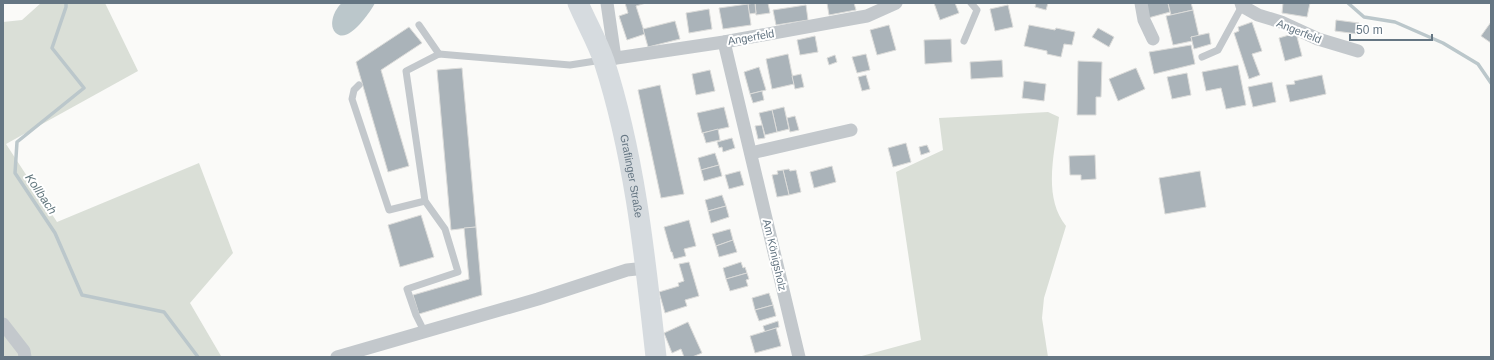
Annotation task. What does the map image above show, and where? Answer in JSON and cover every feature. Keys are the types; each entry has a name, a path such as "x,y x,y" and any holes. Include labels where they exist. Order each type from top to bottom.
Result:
{"main road":[{"name":"Graflinger Straße","path":"578,3 609,59 631,167 646,268 656,357"}],"street":[{"path":"607,3 609,59"},
{"name":"Angerfeld","path":"609,59 724,42 850,20 867,16 896,3"},
{"path":"1140,3 1144,20 1153,39"},
{"name":"Angerfeld","path":"1242,4 1258,15 1281,22 1318,39 1358,51"},
{"name":"Am Königsholz","path":"724,42 799,357"},
{"path":"751,153 851,130"},
{"path":"337,357 538,299 627,270 646,268"},
{"path":"3,324 24,352 25,357"}],"lane":[{"path":"964,41 977,10 971,3"},
{"path":"1202,57 1218,50 1242,4"},
{"path":"419,25 439,54"},
{"path":"424,331 416,315 407,289 458,272 445,229 425,201 406,71 439,54 570,65 609,59"},
{"path":"359,85 354,90 352,99 389,210 425,201"}],"shaded area":[{"path":"41,3 105,3 138,71 6,144 57,222 199,163 233,253 190,303 221,356 220,357 3,357 3,22 22,20"},
{"path":"342,3 375,3 355,29 344,35 339,35 335,32 332,24 334,14"},
{"path":"1048,112 1059,117 1053,159 1052,188 1054,201 1066,226 1044,298 1042,318 1048,357 858,357 921,340 896,172 943,150 939,118"}],"building":[{"path":"625,3 646,3 636,6 645,34 627,40 619,16 628,13"},
{"path":"755,3 768,3 770,13 756,15"},
{"path":"755,3 756,13 749,14 748,4"},
{"path":"827,3 854,3 856,10 829,15"},
{"path":"934,3 955,3 959,13 940,20"},
{"path":"1036,3 1048,3 1046,10 1035,7"},
{"path":"1144,3 1168,3 1170,12 1148,18"},
{"path":"1168,3 1191,3 1193,10 1171,15"},
{"path":"1283,3 1310,3 1307,17 1282,13"},
{"path":"748,4 751,25 723,29 719,8"},
{"path":"806,5 808,20 776,25 773,10"},
{"path":"1008,5 1013,27 995,31 990,9"},
{"path":"709,9 712,29 689,33 686,13"},
{"path":"1193,10 1199,36 1191,37 1192,41 1173,45 1166,16"},
{"path":"1336,20 1359,23 1358,34 1335,31"},
{"path":"675,21 680,39 648,47 643,29"},
{"path":"1252,22 1262,51 1252,54 1260,75 1249,79 1234,33 1239,31 1238,27"},
{"path":"1491,22 1491,43 1481,36"},
{"path":"889,25 896,50 877,55 870,30"},
{"path":"1029,25 1075,32 1072,45 1064,44 1061,57 1047,54 1047,51 1024,46"},
{"path":"409,27 422,43 381,70 409,166 388,172 356,62"},
{"path":"1098,28 1114,37 1109,47 1092,37"},
{"path":"1209,33 1211,44 1194,49 1191,37"},
{"path":"1296,33 1302,56 1285,61 1279,38"},
{"path":"815,36 818,52 800,55 797,40"},
{"path":"951,39 952,62 925,64 924,40"},
{"path":"1191,45 1195,64 1154,74 1149,52"},
{"path":"788,54 794,84 772,89 766,59"},
{"path":"866,54 870,70 857,73 852,57"},
{"path":"835,55 837,62 829,65 827,58"},
{"path":"1002,60 1003,77 971,79 970,62"},
{"path":"1078,61 1102,62 1101,97 1096,97 1096,115 1077,115"},
{"path":"1238,65 1246,105 1226,109 1221,88 1206,91 1202,72"},
{"path":"759,67 766,90 750,94 744,72"},
{"path":"462,68 476,227 451,230 437,70"},
{"path":"1136,68 1145,89 1118,101 1109,79"},
{"path":"710,70 715,91 696,95 692,74"},
{"path":"1187,73 1191,95 1172,99 1167,77"},
{"path":"801,74 804,87 795,89 792,76"},
{"path":"866,75 870,89 862,91 858,77"},
{"path":"1322,75 1326,94 1290,102 1286,85 1295,84 1294,81"},
{"path":"1024,81 1046,84 1044,101 1022,98"},
{"path":"1272,82 1276,102 1253,107 1248,87"},
{"path":"660,85 684,194 661,198 638,90"},
{"path":"762,91 764,100 753,103 750,94"},
{"path":"724,107 729,127 702,133 697,113"},
{"path":"784,107 789,129 777,132 772,110"},
{"path":"772,110 777,132 765,135 759,113"},
{"path":"795,116 799,130 790,132 787,118"},
{"path":"762,125 765,138 758,139 755,126"},
{"path":"718,129 720,140 706,143 703,133"},
{"path":"732,138 735,148 723,152 722,147 719,148 717,142"},
{"path":"906,143 911,162 893,167 888,148"},
{"path":"927,145 930,152 921,155 919,147"},
{"path":"715,153 719,165 701,170 698,158"},
{"path":"1095,155 1096,179 1081,180 1081,175 1070,175 1069,156"},
{"path":"719,165 722,176 704,181 701,170"},
{"path":"832,166 836,182 814,188 810,172"},
{"path":"789,169 790,171 796,170 801,192 789,195 783,170"},
{"path":"783,170 789,195 777,197 772,175 778,174 777,171"},
{"path":"740,171 744,185 729,189 725,175"},
{"path":"1200,171 1206,207 1165,214 1159,178"},
{"path":"722,195 726,206 708,211 705,200"},
{"path":"726,206 729,217 711,223 708,211"},
{"path":"421,215 434,257 400,267 388,225"},
{"path":"689,220 696,246 684,249 686,256 674,259 664,227"},
{"path":"476,227 482,295 419,314 413,295 469,279 464,228"},
{"path":"730,229 733,240 716,246 712,234"},
{"path":"733,240 737,252 719,257 716,246"},
{"path":"689,262 699,296 685,300 687,306 665,313 659,292 679,286 678,283 684,281 679,264"},
{"path":"741,262 747,273 726,279 723,268"},
{"path":"747,273 749,279 746,280 748,286 730,291 726,279"},
{"path":"769,293 773,305 755,310 752,298"},
{"path":"773,305 776,316 759,321 755,310"},
{"path":"778,321 779,327 765,332 763,326"},
{"path":"688,322 702,353 692,357 684,357 681,349 672,353 664,333"},
{"path":"776,328 781,346 755,353 750,336"}],"waterway":[{"name":"Kollbach","path":"66,3 52,48 84,88 17,142 15,173 55,233 82,295 164,312 198,357"},
{"path":"1348,3 1364,17 1395,22 1443,43 1478,64 1491,83"}]}
